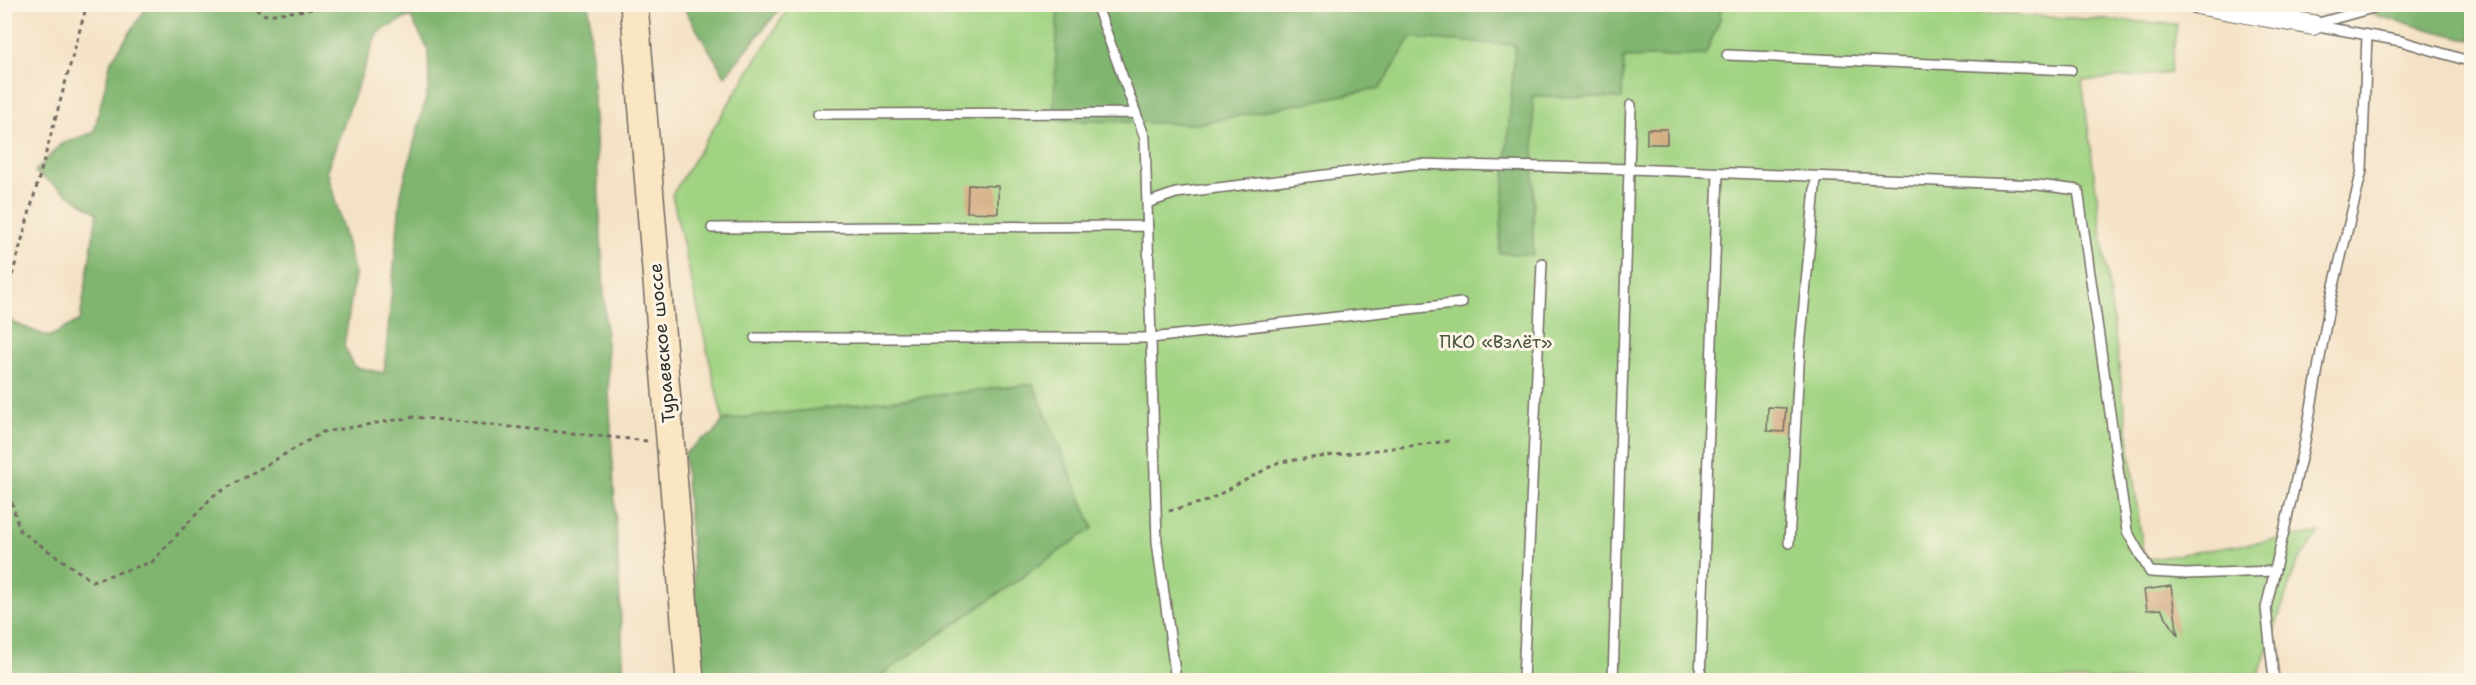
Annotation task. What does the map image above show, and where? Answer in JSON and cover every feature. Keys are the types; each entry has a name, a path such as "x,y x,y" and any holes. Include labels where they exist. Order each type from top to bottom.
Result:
{"main road":[{"name":"Тураевское шоссе","path":"633,4 690,681"}],"street":[{"path":"2197,4 2313,25"}],"lane":[{"path":"1096,4 1144,138 1157,542 1176,681"},
{"path":"2313,25 2387,4"},
{"path":"2313,25 2401,41 2472,62"},
{"path":"2274,681 2266,608 2305,441 2330,302 2362,170 2367,35"},
{"path":"1727,55 2071,70"},
{"path":"1613,681 1631,105"},
{"path":"818,114 1135,112"},
{"path":"1147,202 1176,193 1415,164 2038,185 2078,190 2127,531 2150,572 2186,574 2275,571"},
{"path":"1700,681 1718,173"},
{"path":"1789,543 1800,347 1816,177"},
{"path":"712,228 1147,226"},
{"path":"1523,681 1542,263"},
{"path":"755,338 1151,338 1462,303"}],"path":[{"path":"4,329 10,283 87,4"},
{"path":"248,4 265,15 355,4"},
{"path":"4,476 20,531 92,581 152,562 213,496 323,432 414,417 670,444"},
{"path":"1156,515 1206,501 1279,462 1449,441"}],"green space":[{"path":"149,4 589,5 624,680 5,680 5,314 14,323 49,337 80,320 97,213 35,172 60,145 94,132 111,61","holes":["410,16 428,49 429,86 401,193 384,373 355,367 344,346 355,274 327,170 377,33"]},
{"name":"ПКО «Взлёт»","path":"1814,4 2177,24 2170,73 2082,81 2144,560 2320,533 2297,563 2257,680 868,680 1093,528 1033,384 723,420 672,195 790,5"},
{"path":"682,5 783,5 725,76"},
{"path":"1058,5 1721,5 1720,20 1705,55 1624,58 1622,98 1532,96 1533,255 1499,253 1515,45 1411,38 1380,88 1197,124 1053,120"},
{"path":"2335,5 2471,5 2471,40"},
{"path":"1033,384 1093,528 874,680 702,680 684,454 701,440 714,434 723,420"}],"building":[{"path":"1647,129 1667,129 1667,144 1647,144"},
{"path":"968,185 998,186 998,213 967,212"},
{"path":"1768,407 1786,408 1784,432 1767,431"},
{"path":"2171,586 2178,636 2161,609 2147,610 2144,590"}]}
